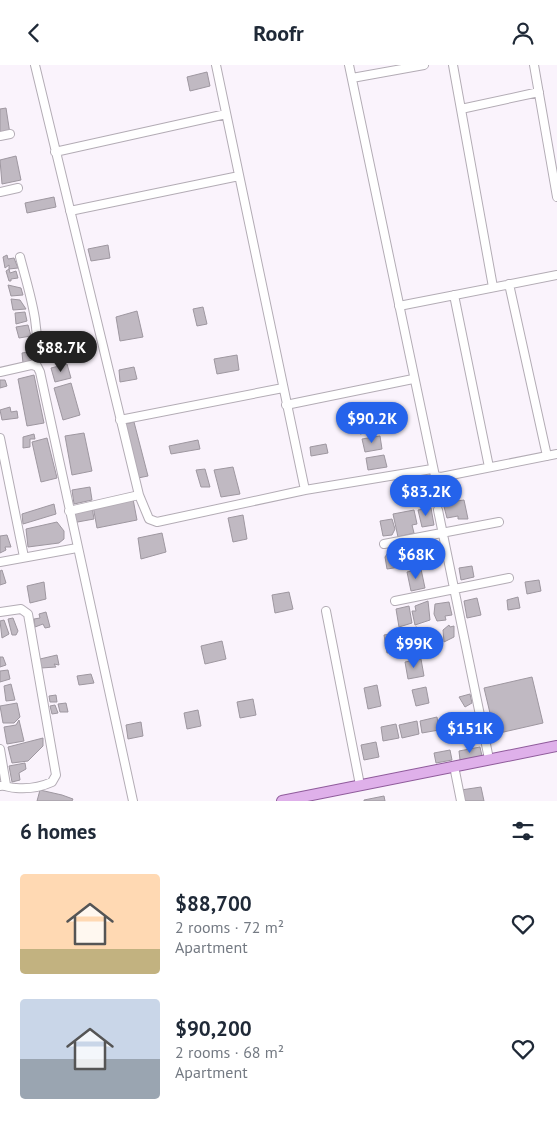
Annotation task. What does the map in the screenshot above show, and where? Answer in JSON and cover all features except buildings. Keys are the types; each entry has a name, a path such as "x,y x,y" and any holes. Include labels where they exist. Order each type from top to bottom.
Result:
{"main road":[{"path":"282,801 557,746"}],"street":[{"path":"34,65 120,420 146,515 157,522 305,490 432,469"},
{"path":"216,65 305,490"},
{"path":"349,65 432,469 438,478 557,454"},
{"path":"352,78 382,69 424,65"},
{"path":"453,65 493,287"},
{"path":"534,65 557,197"},
{"path":"461,109 539,92"},
{"path":"55,152 226,114"},
{"path":"0,136 10,134"},
{"path":"70,211 239,175"},
{"path":"0,192 18,188"},
{"path":"20,257 37,333 38,349 35,366 40,372 133,801"},
{"path":"399,306 557,275"},
{"path":"509,284 547,456"},
{"path":"454,295 489,467"},
{"path":"0,372 35,366"},
{"path":"286,405 413,379"},
{"path":"120,420 283,388"},
{"path":"0,438 24,557"},
{"path":"69,511 139,495"},
{"path":"438,510 489,759"},
{"path":"384,544 499,522"},
{"path":"0,562 77,548"},
{"path":"395,601 509,578"},
{"path":"0,613 20,609 28,614 56,775 52,782 38,787 18,788 3,786 0,749"},
{"path":"326,611 360,785"},
{"path":"454,766 461,801"}]}
